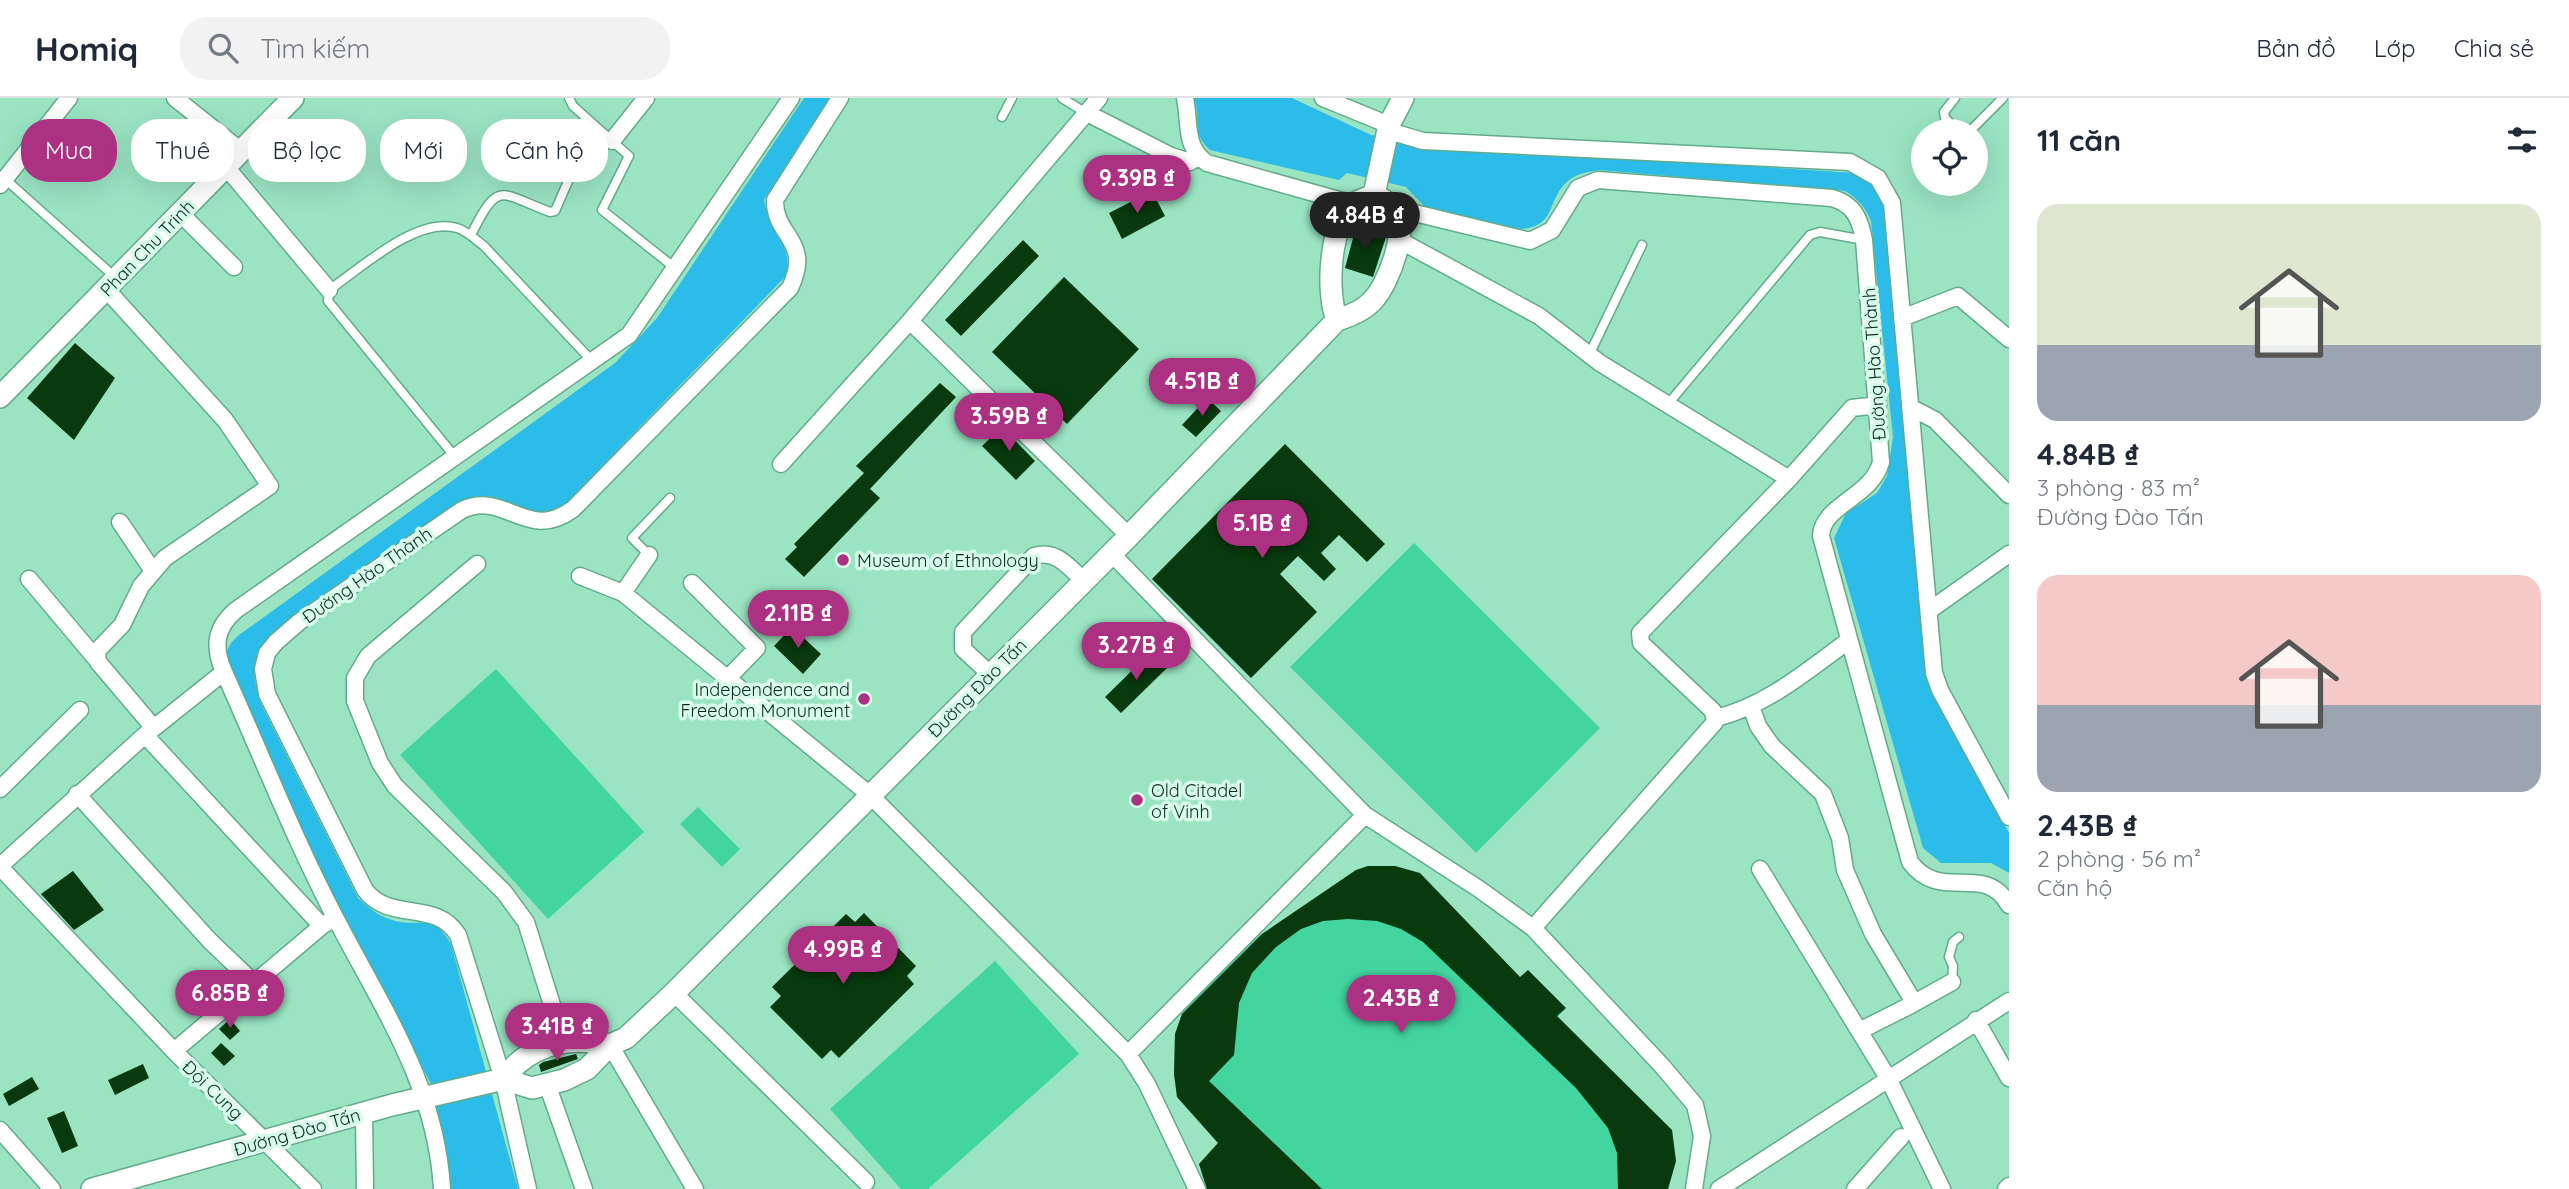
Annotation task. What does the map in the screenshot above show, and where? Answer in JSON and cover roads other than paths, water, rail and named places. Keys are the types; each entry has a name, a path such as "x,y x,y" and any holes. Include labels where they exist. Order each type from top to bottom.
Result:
{"street":[{"path":"3,182 69,98"},
{"path":"175,98 241,151"},
{"name":"Phan Chu Trinh","path":"234,158 293,98"},
{"path":"612,141 646,98"},
{"path":"442,1189 429,1098 395,1025 329,921 218,658 216,639 229,616 629,335 791,98"},
{"name":"Đường Hào Thành","path":"528,1189 454,929 430,913 387,908 370,896 359,882 267,694 263,669 267,653 299,622 462,510 482,503 539,523 551,522 573,509 790,288 796,276 797,252 779,218 775,200 840,98"},
{"path":"781,464 911,321 1099,98"},
{"path":"1185,98 1189,139 1198,157 1207,163 1353,204"},
{"path":"1323,98 1389,131 1423,141 1850,162 1860,165 1885,186 1892,203 1937,681 2009,817"},
{"path":"1337,320 1330,304 1331,264 1342,220 1353,204 1376,190 1389,131 1403,98"},
{"path":"1087,113 1171,156 1190,162 1198,157"},
{"path":"234,177 329,290"},
{"name":"Đường Hào Thành","path":"1394,208 1530,241 1552,230 1578,188 1598,180 1832,198 1849,205 1860,221 1864,240 1881,462 1878,474 1863,492 1830,515 1821,530 1847,641 1910,862 1917,872 1934,882 1991,885 2001,892 2009,905"},
{"name":"Phan Chu Trinh","path":"0,397 211,182"},
{"path":"1376,190 1394,208"},
{"name":"Đường Đào Tấn","path":"92,1189 499,1080 533,1088 587,1069 610,1045 626,1038 674,993 1129,536 1337,320 1352,315 1373,301 1385,285 1399,240 1401,223 1394,208"},
{"path":"180,213 234,267"},
{"path":"1399,240 1539,316 1589,355 1789,479"},
{"path":"97,660 97,651 122,625 141,586 153,571 174,551 270,485 225,420 111,284"},
{"path":"1902,318 1958,296 1967,300 2009,339"},
{"path":"911,321 1129,536"},
{"path":"1533,928 1713,726 1716,718 1713,711 1641,643 1639,635 1789,479 1852,408 1878,405"},
{"path":"1910,407 1935,420 2009,495"},
{"path":"120,522 153,571"},
{"path":"990,674 963,649 963,632 1034,556 1044,553 1057,557 1084,581"},
{"path":"1111,553 1366,815 1533,928 1695,1105 1702,1136 1695,1189"},
{"path":"1930,610 2009,554"},
{"path":"623,593 649,555"},
{"path":"477,564 368,656 355,678 355,701 380,762 395,786 504,892 526,922 563,1040"},
{"path":"580,576 623,593 726,680 870,795 1128,1054 1147,1084 1197,1189"},
{"path":"29,579 97,660 150,731 329,921"},
{"path":"692,583 757,648 726,680"},
{"path":"1716,718 1751,706 1777,692 1847,641"},
{"path":"0,866 77,794 224,672"},
{"path":"1751,706 1758,726 1772,746 1823,794 1840,838 1846,870 1873,934 1907,987 1912,999 1909,1006"},
{"path":"0,789 80,710"},
{"path":"77,794 210,941 255,984"},
{"path":"1128,1054 1366,815"},
{"name":"Đội Cung","path":"0,866 174,1051 313,1189"},
{"path":"1760,869 1888,1078 1942,1189"},
{"path":"174,1051 329,921"},
{"path":"1858,1031 1952,982"},
{"path":"674,993 865,1186"},
{"path":"1719,1189 2009,1001"},
{"path":"1976,1020 2009,1079"},
{"path":"499,1080 531,1052 563,1040 610,1045 695,1189"},
{"path":"547,1084 584,1189"},
{"path":"364,1114 365,1189"},
{"path":"0,1130 52,1189"},
{"path":"1855,1189 1901,1137"}],"lane":[{"path":"569,98 589,119"},
{"path":"1002,117 1012,98"},
{"path":"1062,98 1087,113"},
{"path":"1946,119 1944,112 1955,98"},
{"path":"1981,119 2003,98"},
{"path":"608,138 630,159 602,210 675,268"},
{"path":"3,182 111,284"},
{"path":"471,235 487,202 495,197 510,195 550,212 555,211 568,182"},
{"path":"455,457 332,309 328,301 329,290 418,230 454,227 471,235 593,362"},
{"path":"1668,404 1810,235 1820,232 1864,240"},
{"path":"1589,355 1642,245"},
{"path":"649,555 634,543 632,538 670,498"},
{"path":"1952,982 1953,966 1949,957 1953,942 1959,937"}],"water":[{"path":"804,98 829,98 764,200 787,256 786,276 562,507 550,513 538,514 493,500 466,501 270,636 258,653 254,670 256,688 263,708 358,898 387,918 431,924 444,934 451,944 518,1189 445,1189 440,1128 431,1084 342,915 226,674 227,652 239,635 615,363 657,318"},
{"path":"1194,98 1292,98 1371,135 1417,144 1854,173 1878,188 1888,205 1929,681 2009,833 2009,873 1991,863 1941,863 1923,848 1834,538 1846,513 1877,493 1887,476 1893,437 1871,221 1858,201 1845,191 1599,170 1572,178 1561,188 1541,223 1521,229 1425,207 1406,187 1347,173 1339,180 1210,150 1198,131"}],"place":[{"name":"Museum of Ethnology","path":"843,560"},
{"name":"Independence and Freedom Monument","path":"864,699"},
{"name":"Old Citadel of Vinh","path":"1137,800"}]}
